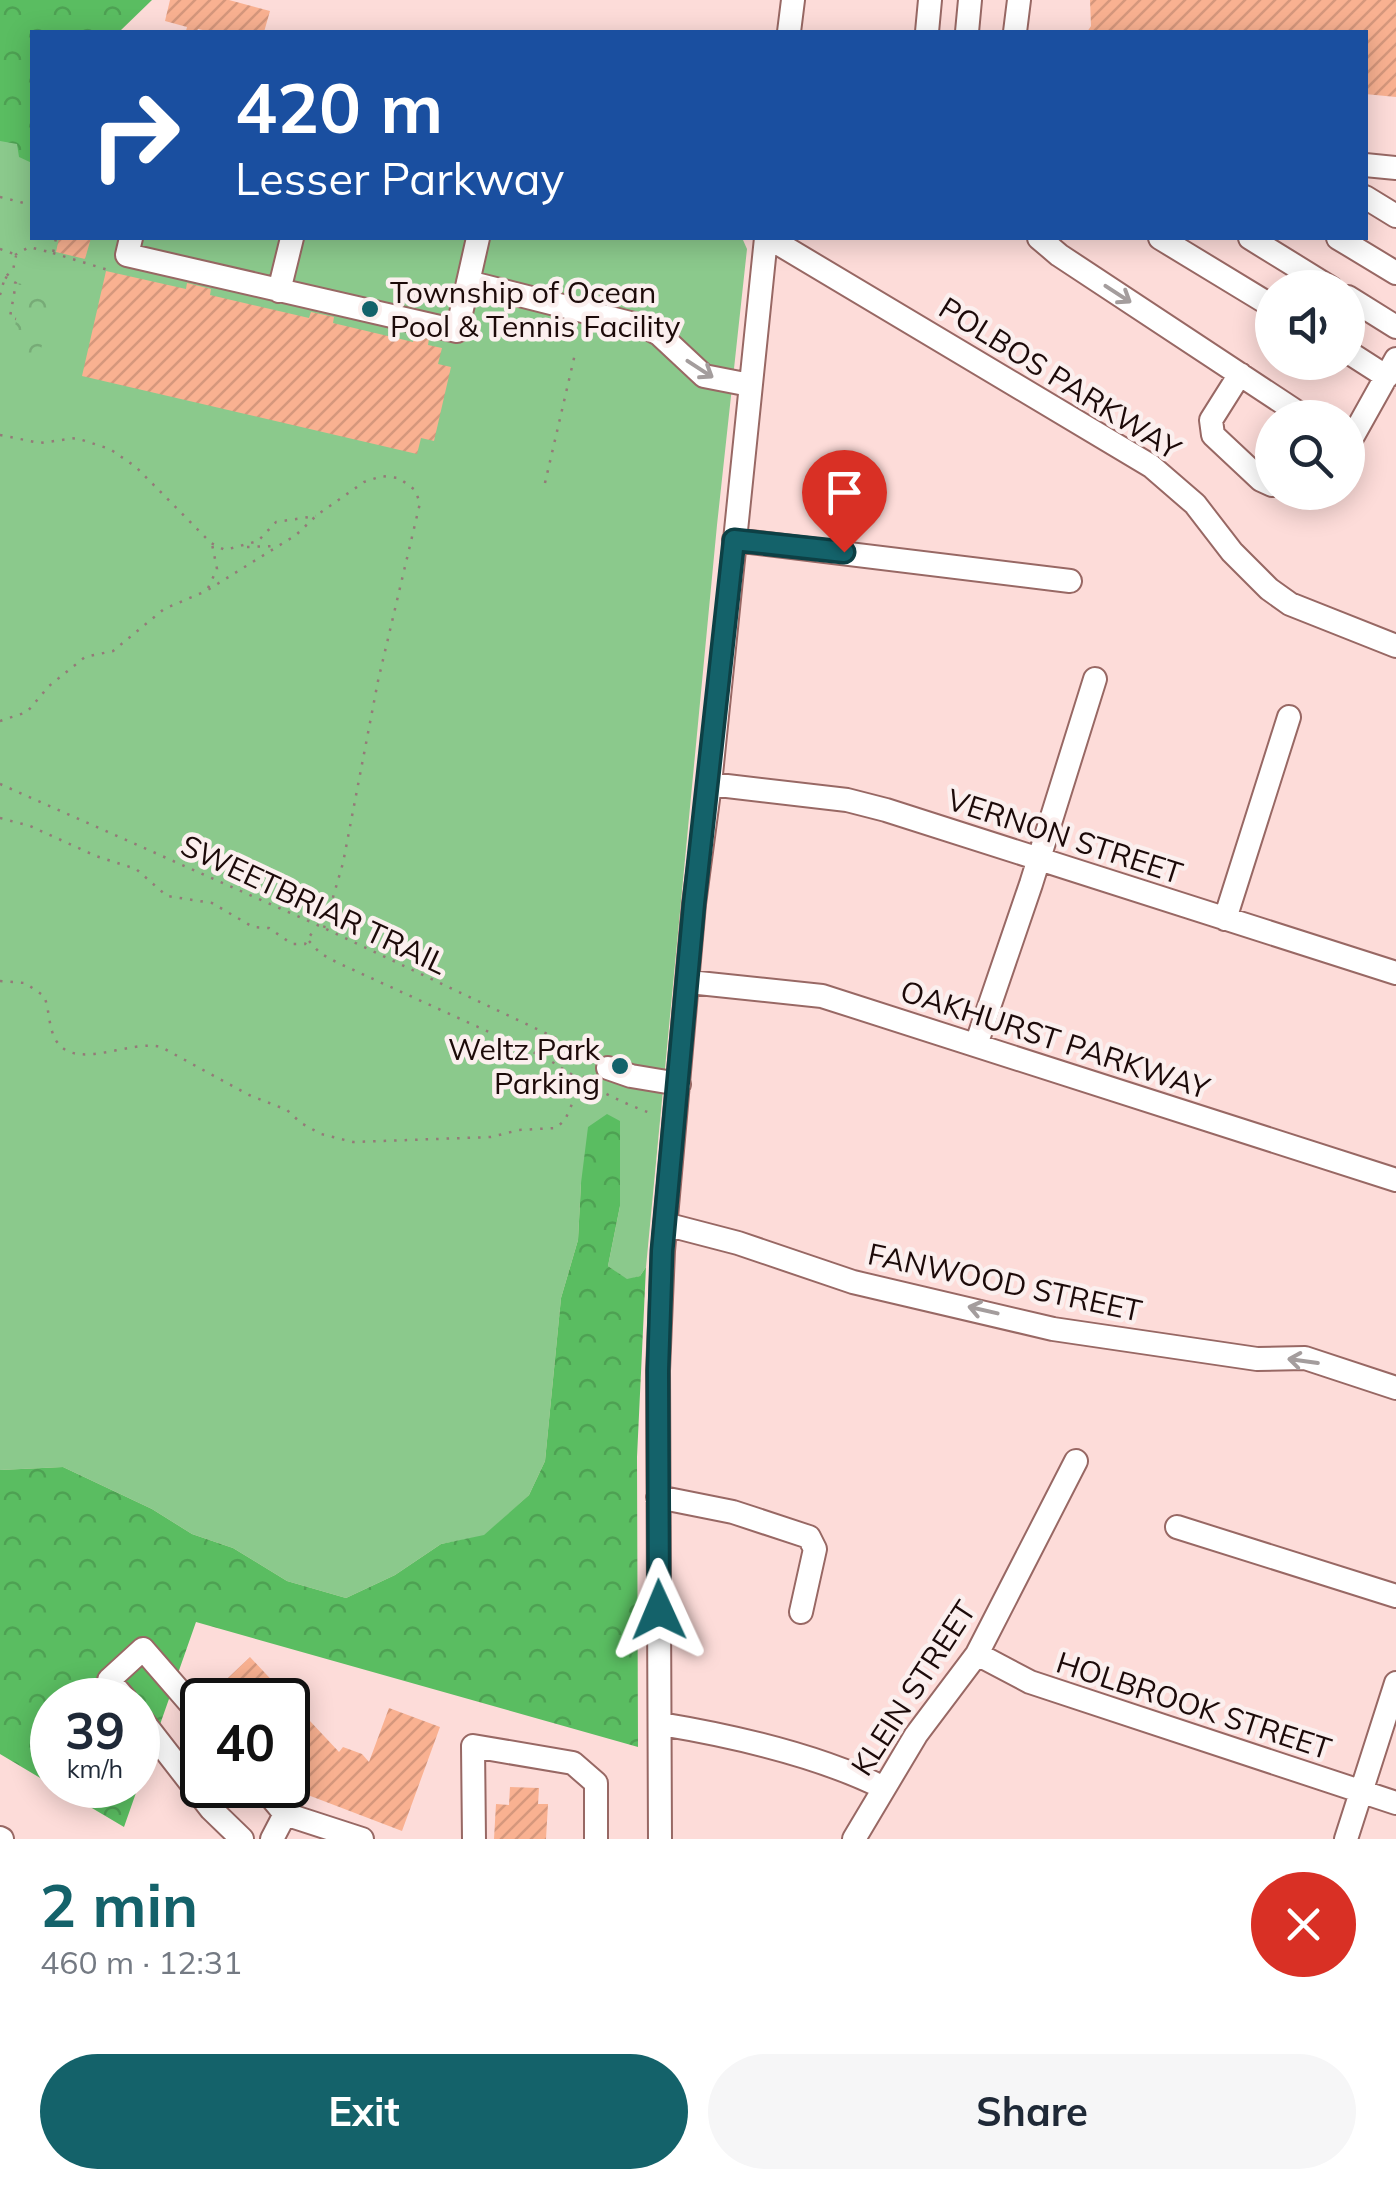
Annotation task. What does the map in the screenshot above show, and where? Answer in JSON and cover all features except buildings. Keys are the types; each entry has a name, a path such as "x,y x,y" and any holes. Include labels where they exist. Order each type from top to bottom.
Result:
{"street":[{"path":"790,30 793,0"},
{"path":"927,30 930,0"},
{"path":"967,30 970,0"},
{"path":"1015,30 1018,0"},
{"path":"1368,165 1396,168"},
{"path":"1368,199 1396,216"},
{"path":"131,240 127,255 457,331 478,240"},
{"path":"279,291 292,240"},
{"path":"660,1839 658,1371 665,1224 690,982 694,904 767,240"},
{"name":"POLBOS PARKWAY","path":"770,240 1151,466 1195,504 1251,573 1290,604 1396,646"},
{"path":"1041,240 1279,400"},
{"path":"1163,240 1255,296"},
{"path":"1253,240 1302,270"},
{"path":"1341,240 1396,273"},
{"path":"468,282 646,326 704,376 750,385"},
{"path":"1365,308 1396,327"},
{"path":"1365,358 1392,368 1365,415"},
{"path":"1240,374 1210,428 1255,474"},
{"path":"734,540 1070,581"},
{"path":"976,1046 1095,679"},
{"path":"1226,919 1290,716"},
{"name":"VERNON STREET","path":"710,784 847,800 1396,974"},
{"name":"OAKHURST PARKWAY","path":"690,982 822,996 1396,1180"},
{"path":"608,1068 680,1084"},
{"name":"FANWOOD STREET","path":"665,1224 853,1282 1053,1329 1258,1359 1304,1358 1396,1388"},
{"name":"KLEIN STREET","path":"854,1839 916,1736 977,1654 1076,1460"},
{"path":"658,1497 733,1512 809,1537 816,1549 802,1612"},
{"path":"1177,1527 1396,1596"},
{"path":"111,1678 143,1650 180,1692"},
{"name":"HOLBROOK STREET","path":"977,1654 1030,1682 1396,1802"},
{"path":"1346,1839 1396,1683"},
{"path":"660,1724 702,1731 852,1771 884,1788"},
{"path":"160,1744 211,1810 242,1839"},
{"path":"474,1839 474,1746 572,1763 596,1783 596,1839"},
{"path":"280,1808 285,1814 362,1839"},
{"path":"272,1839 285,1814"}],"path":[{"path":"0,197 30,204"},
{"path":"53,253 56,240"},
{"path":"16,255 29,247 108,270"},
{"path":"0,249 16,255"},
{"path":"0,295 5,277 14,270 16,255"},
{"path":"5,277 16,283 10,317 16,318"},
{"path":"544,483 575,354"},
{"path":"0,435 40,444 76,438 110,449 136,468 211,543 225,550 280,544"},
{"path":"0,721 27,712 49,686 86,657 113,651 164,609 206,591 302,530 364,482 382,476 405,481 415,490 420,504 382,664 344,863 324,928"},
{"path":"240,547 264,538 276,522 317,515"},
{"path":"206,591 217,569 211,543"},
{"name":"SWEETBRIAR TRAIL","path":"0,784 324,928 577,1048 608,1068"},
{"path":"0,818 30,826 136,869 167,896 204,900 253,927 269,928 292,944 300,946 309,941 316,925"},
{"path":"309,941 328,958 548,1060 566,1074 621,1102 654,1114"},
{"path":"0,981 25,983 44,996 54,1036 64,1049 81,1054 114,1052 138,1044 162,1047 249,1095 287,1110 300,1123 321,1134 353,1142 491,1137 519,1130 547,1130 564,1120 583,1080"}],"green space":[{"path":"0,0 152,0 121,30 30,30 30,162 19,157 17,144 0,141"},
{"path":"0,72 30,79 30,240 743,240 747,249 646,1267 640,1276 627,1280 608,1266 620,1206 581,1183 578,1240 561,1298 545,1461 529,1495 484,1536 441,1544 395,1575 346,1598 287,1581 233,1548 192,1534 152,1509 63,1467 0,1470"},
{"path":"18,283 55,293 39,357 9,352 17,317 11,316"},
{"path":"607,1114 620,1121 620,1206 608,1266 627,1279 640,1276 646,1267 637,1457 638,1747 196,1622 160,1724 160,1678 30,1678 30,1772 0,1754 0,1470 63,1467 152,1509 192,1534 233,1548 287,1581 346,1598 395,1575 441,1544 484,1535 529,1495 545,1461 561,1298 578,1240 588,1127"},
{"path":"92,1808 131,1808 124,1827"}],"place":[{"name":"Township of Ocean Pool & Tennis Facility","path":"370,309"},
{"name":"Weltz Park Parking","path":"620,1066"}],"route":[{"path":"659,1610 662,1251 690,982 694,904 734,540 844,552"}]}
